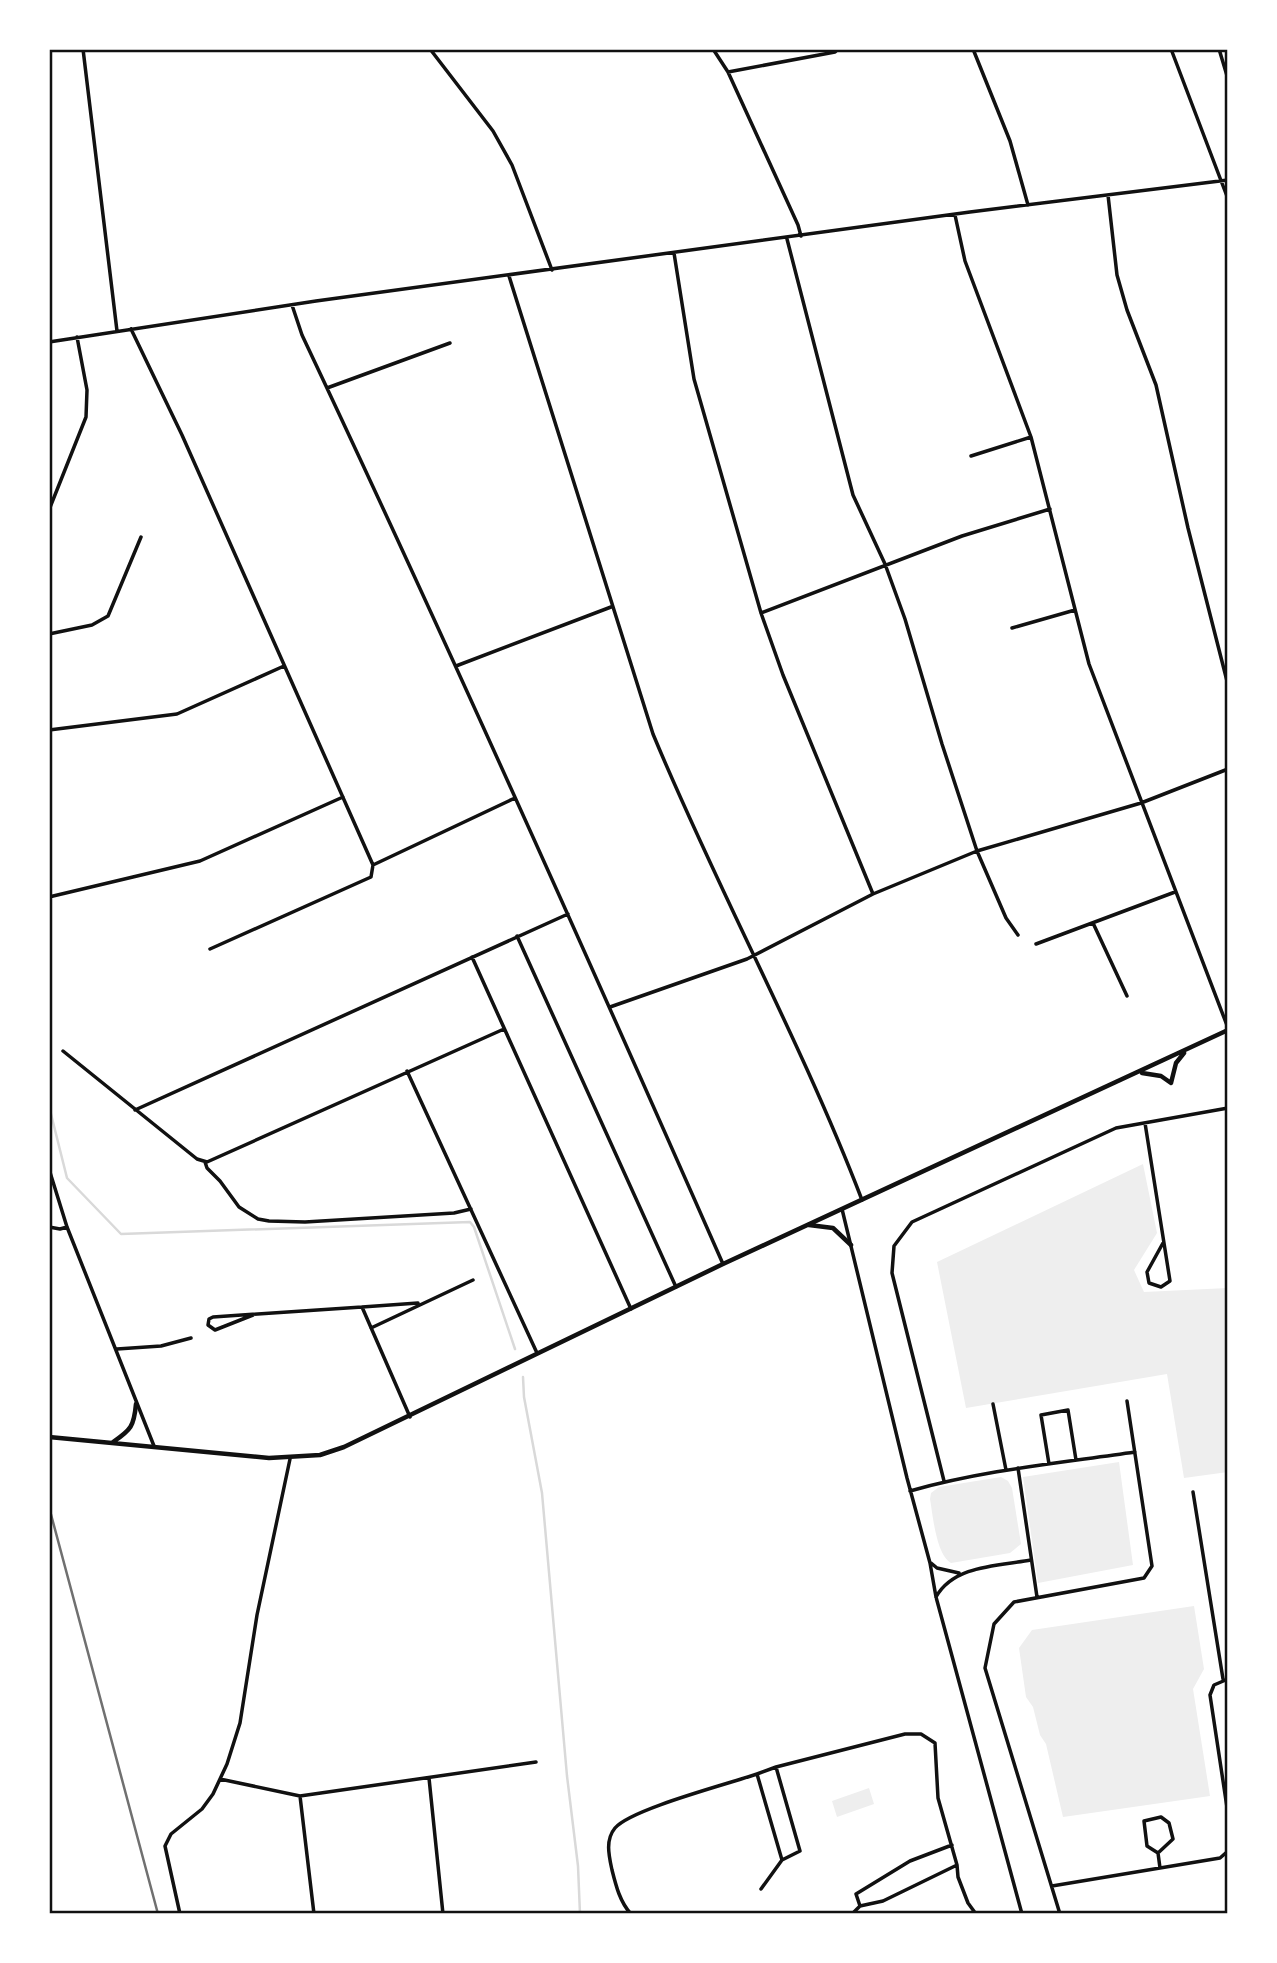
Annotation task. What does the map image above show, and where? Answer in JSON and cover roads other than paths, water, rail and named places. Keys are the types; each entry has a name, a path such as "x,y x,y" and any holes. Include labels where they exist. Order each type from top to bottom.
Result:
{"street":[{"path":"83,49 117,331"},
{"path":"430,49 499,142 512,165 552,270"},
{"path":"713,49 728,72 801,236"},
{"path":"728,72 835,52 838,49"},
{"path":"973,49 1010,141 1028,205"},
{"path":"1171,49 1228,199"},
{"path":"1219,49 1228,79"},
{"path":"49,342 292,305 955,214 1228,180"},
{"path":"1108,195 1118,275 1127,310 1156,384 1188,528 1228,685"},
{"path":"49,1437 268,1458 320,1455 344,1447 723,1264 1228,1029 1089,664 1031,437 965,261 955,214"},
{"path":"787,239 853,495 885,565 905,619 977,851 1006,918 1018,935"},
{"path":"674,253 694,379 761,613 783,675 873,894"},
{"path":"509,276 611,607 663,759 836,1135 862,1200"},
{"path":"292,305 302,335 456,666 723,1264"},
{"path":"131,329 182,435 373,865 371,877 210,949"},
{"path":"49,510 86,417 87,390 77,337"},
{"path":"327,388 450,343"},
{"path":"971,456 1031,437"},
{"path":"761,613 961,536 1050,509"},
{"path":"49,634 92,625 108,616 141,537"},
{"path":"456,666 611,607"},
{"path":"1012,628 1075,610"},
{"path":"49,730 177,714 284,666"},
{"path":"610,1007 747,959 873,894 977,851 1141,803 1228,769"},
{"path":"49,897 200,861 343,797"},
{"path":"373,865 515,798"},
{"path":"1036,944 1175,892"},
{"path":"135,1110 568,914"},
{"path":"1093,923 1127,996"},
{"path":"517,936 676,1287"},
{"path":"472,957 632,1309"},
{"path":"63,1051 197,1159 205,1162 504,1029"},
{"path":"1138,1073 1152,1073 1171,1083 1176,1063 1186,1050"},
{"path":"407,1071 537,1353"},
{"path":"944,1481 892,1273 894,1246 912,1222 1116,1128 1228,1108"},
{"path":"1145,1123 1170,1282 1161,1287 1149,1283 1147,1272 1163,1243"},
{"path":"205,1162 239,1207 258,1219 269,1221 305,1222 454,1213 471,1209"},
{"path":"49,1169 67,1227 154,1446"},
{"path":"842,1209 930,1563 936,1597 1021,1914"},
{"path":"808,1225 833,1228 851,1245"},
{"path":"49,1227 67,1227"},
{"path":"371,1328 473,1280"},
{"path":"253,1315 215,1330 208,1325 208,1321 213,1317 421,1303"},
{"path":"362,1307 410,1417"},
{"path":"117,1349 162,1346 191,1338"},
{"path":"1060,1914 985,1668 994,1624 1014,1602 1144,1578 1152,1566 1127,1401"},
{"path":"113,1442 128,1431 134,1422 136,1404"},
{"path":"993,1404 1006,1470"},
{"path":"1049,1464 1041,1415 1068,1410 1076,1460"},
{"path":"910,1490 1006,1470 1135,1452"},
{"path":"180,1914 165,1846 171,1834 202,1808 213,1794 240,1723 257,1615 289,1458"},
{"path":"1018,1468 1037,1597"},
{"path":"1194,1492 1225,1679 1214,1685 1210,1695 1228,1814"},
{"path":"936,1597 947,1581 961,1574 1031,1560"},
{"path":"930,1563 945,1571 961,1574"},
{"path":"631,1914 618,1893 608,1848 614,1829 635,1813 776,1767 913,1732 934,1743 938,1798 958,1877 968,1903 976,1914"},
{"path":"220,1779 300,1796 536,1762"},
{"path":"761,1889 782,1860 800,1851 776,1767"},
{"path":"757,1774 782,1860"},
{"path":"429,1778 443,1914"},
{"path":"300,1796 314,1914"},
{"path":"1158,1853 1173,1839 1169,1823 1161,1817 1144,1821 1147,1846 1158,1853 1160,1868"},
{"path":"860,1906 856,1894 910,1861 952,1845"},
{"path":"1052,1886 1220,1858 1228,1851"},
{"path":"852,1914 860,1906 883,1901 957,1865"}],"waterway":[{"path":"49,1106 67,1178 121,1234 470,1222 474,1227 515,1349"},
{"path":"523,1377 524,1397 542,1493 567,1776 578,1866 580,1914"}],"railway":[{"path":"49,1507 158,1914"}]}
